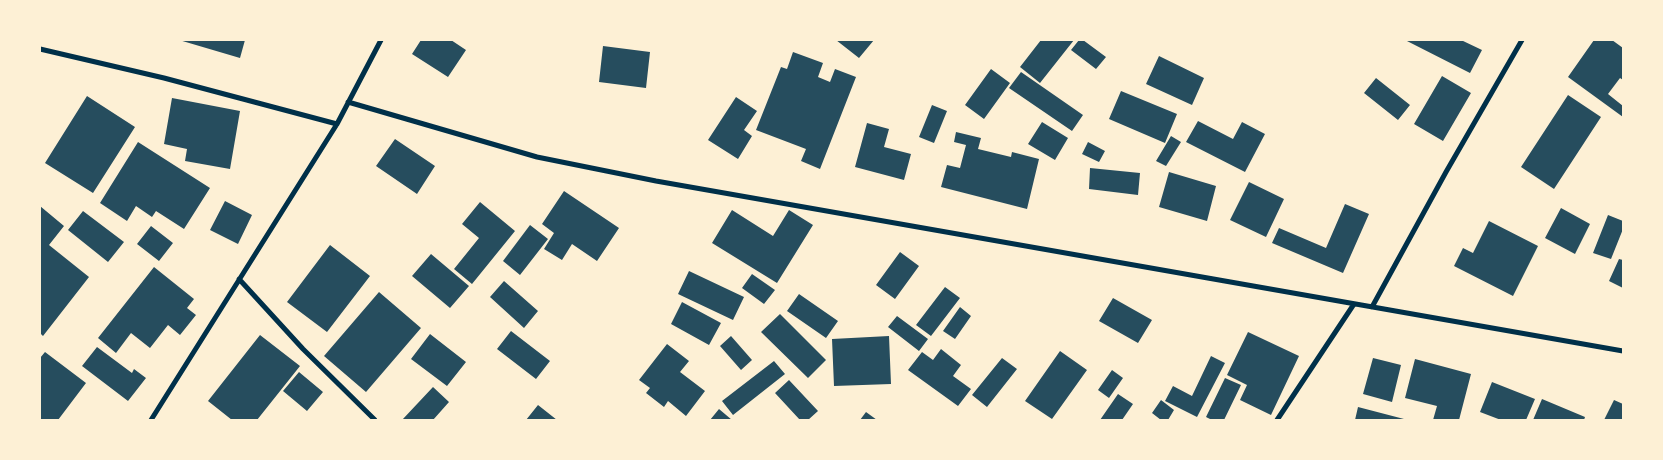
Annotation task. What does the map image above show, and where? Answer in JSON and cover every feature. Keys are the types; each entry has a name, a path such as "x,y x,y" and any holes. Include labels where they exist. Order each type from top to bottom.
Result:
{"street":[{"path":"151,420 337,124 381,40"},
{"path":"1372,307 1446,172 1522,40"},
{"path":"40,50 164,78 337,124"},
{"path":"348,102 537,157 656,181 1623,351"},
{"path":"239,279 303,349 375,420"},
{"path":"1277,420 1354,304"}],"building":[{"path":"179,40 245,40 240,58"},
{"path":"421,40 451,40 466,50 448,77 412,54"},
{"path":"836,40 874,40 859,58"},
{"path":"1041,40 1074,40 1040,83 1020,67"},
{"path":"1079,40 1083,40 1106,57 1096,69 1071,50"},
{"path":"1405,40 1461,40 1482,50 1470,73"},
{"path":"1594,40 1612,40 1623,48 1623,80 1620,78 1608,94 1623,106 1623,117 1568,77"},
{"path":"603,46 650,52 646,88 599,82"},
{"path":"793,52 823,63 818,77 830,82 835,69 856,77 820,169 801,161 806,149 756,130 781,67 787,69"},
{"path":"1159,56 1204,78 1192,105 1146,84"},
{"path":"991,69 1010,83 984,119 965,105"},
{"path":"1021,72 1083,115 1072,131 1009,88"},
{"path":"1442,76 1471,93 1443,141 1414,124"},
{"path":"1376,78 1410,105 1398,120 1364,93"},
{"path":"1121,91 1177,114 1165,143 1109,119"},
{"path":"1568,95 1601,117 1554,189 1521,167"},
{"path":"87,96 135,127 93,193 45,163"},
{"path":"736,97 757,111 744,130 752,136 738,159 708,140"},
{"path":"172,98 240,111 230,169 185,161 187,149 164,144"},
{"path":"932,105 947,111 934,143 919,137"},
{"path":"1198,121 1233,139 1242,122 1265,134 1245,172 1186,142"},
{"path":"1042,122 1068,138 1055,160 1028,144"},
{"path":"867,123 889,129 884,147 911,154 904,180 855,167"},
{"path":"956,132 981,138 978,149 1011,157 1012,152 1039,159 1027,209 941,187 947,165 960,168 966,145 954,142"},
{"path":"1171,136 1181,142 1166,166 1156,161"},
{"path":"395,139 435,166 417,194 376,166"},
{"path":"138,142 210,188 184,229 156,211 152,217 136,206 127,221 100,203"},
{"path":"1088,142 1105,151 1099,162 1082,154"},
{"path":"1090,168 1140,173 1138,195 1089,189"},
{"path":"1169,172 1216,186 1207,221 1159,207"},
{"path":"1249,182 1284,199 1266,237 1230,220"},
{"path":"564,191 619,228 597,261 572,244 562,260 544,249 554,233 542,224"},
{"path":"225,201 252,215 238,244 210,230"},
{"path":"480,202 515,231 472,284 454,269 479,238 462,224"},
{"path":"1345,204 1369,214 1343,273 1272,243 1279,228 1326,248"},
{"path":"40,206 64,226 49,245 89,277 43,336 40,333"},
{"path":"1561,208 1590,224 1575,254 1545,238"},
{"path":"732,210 773,236 789,210 813,225 777,283 712,243"},
{"path":"83,211 124,242 108,262 68,230"},
{"path":"1608,215 1623,221 1623,229 1611,259 1593,253"},
{"path":"1489,221 1538,246 1513,296 1454,266 1463,248 1473,253"},
{"path":"530,225 548,239 520,275 503,261"},
{"path":"151,226 173,243 159,261 137,244"},
{"path":"330,245 370,276 327,332 287,302"},
{"path":"900,252 919,266 895,299 876,285"},
{"path":"431,254 469,286 450,308 412,276"},
{"path":"1619,259 1623,260 1623,288 1609,281"},
{"path":"154,267 194,299 187,308 196,315 180,335 168,325 150,348 131,333 116,353 98,338"},
{"path":"689,271 744,297 733,320 678,294"},
{"path":"752,274 775,290 764,304 742,288"},
{"path":"504,281 538,311 524,328 490,297"},
{"path":"945,287 960,298 931,336 916,325"},
{"path":"379,292 421,328 366,392 324,356"},
{"path":"799,294 838,321 826,338 787,311"},
{"path":"1113,298 1152,320 1138,343 1099,321"},
{"path":"682,302 721,323 709,345 671,324"},
{"path":"960,307 971,316 955,339 943,331"},
{"path":"780,314 826,360 808,378 761,332"},
{"path":"897,316 928,339 919,351 888,327"},
{"path":"511,331 550,361 536,379 497,349"},
{"path":"1248,332 1299,356 1271,415 1240,400 1247,385 1227,375"},
{"path":"430,334 466,362 447,386 411,359"},
{"path":"260,335 300,366 257,420 232,420 208,401"},
{"path":"731,336 752,360 741,370 720,346"},
{"path":"889,336 891,384 834,386 832,339"},
{"path":"667,344 689,361 680,372 705,391 686,416 668,401 664,407 646,393 650,388 639,380"},
{"path":"97,347 132,373 134,369 146,378 128,401 82,366"},
{"path":"941,349 961,365 953,376 971,389 958,406 908,370 922,352 933,360"},
{"path":"1060,351 1087,370 1052,419 1025,401"},
{"path":"45,352 86,383 58,420 40,420 40,358"},
{"path":"1211,356 1225,363 1197,417 1165,401 1173,386 1192,396"},
{"path":"1002,358 1017,369 987,407 972,395"},
{"path":"1373,358 1401,365 1392,402 1363,394"},
{"path":"1415,359 1471,374 1459,420 1433,420 1437,406 1405,398"},
{"path":"774,361 785,374 733,415 722,401"},
{"path":"1112,370 1123,378 1109,398 1098,390"},
{"path":"299,372 323,392 307,411 283,391"},
{"path":"1225,378 1241,385 1224,420 1212,420 1206,417"},
{"path":"789,380 818,411 808,420 800,420 775,393"},
{"path":"1492,382 1535,399 1526,420 1501,420 1480,412"},
{"path":"433,387 449,402 433,420 402,420"},
{"path":"1118,394 1133,404 1122,420 1100,420"},
{"path":"1542,399 1585,417 1584,420 1533,420"},
{"path":"1161,400 1174,410 1168,420 1161,420 1152,413"},
{"path":"1614,400 1623,404 1623,420 1604,420"},
{"path":"538,405 557,420 526,420"},
{"path":"1358,407 1404,419 1404,420 1355,420"},
{"path":"719,409 732,420 710,420"},
{"path":"866,412 877,420 860,420"}]}
